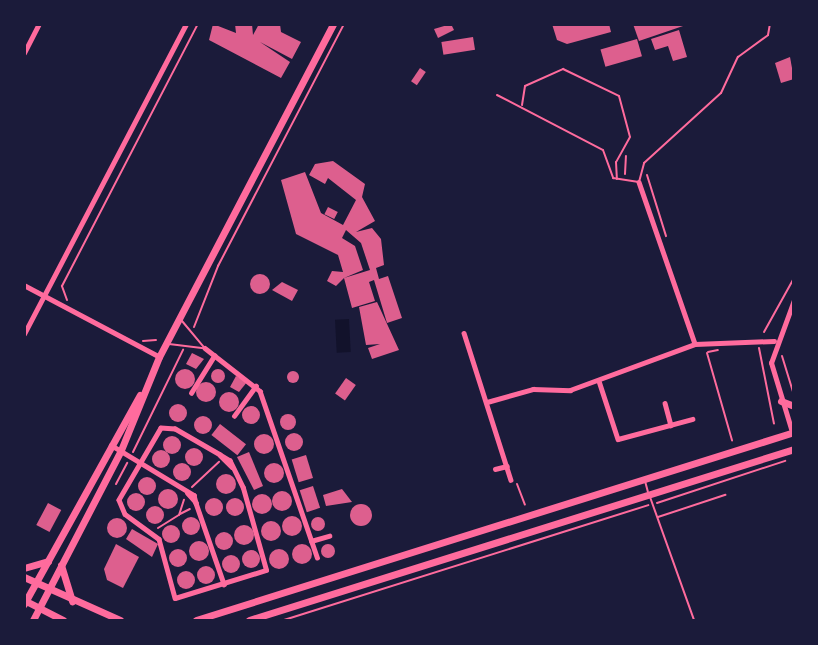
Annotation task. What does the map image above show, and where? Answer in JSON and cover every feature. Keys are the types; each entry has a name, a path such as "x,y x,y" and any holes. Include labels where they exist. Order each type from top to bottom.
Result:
{"main road":[{"path":"63,621 25,602 110,444 141,394 333,24"},
{"path":"33,621 121,450 141,394"},
{"path":"781,401 793,406"},
{"path":"196,621 793,432"},
{"path":"248,621 793,449"},
{"path":"24,568 48,561"},
{"path":"61,565 72,601"},
{"path":"24,577 120,621"}],"street":[{"path":"24,53 39,24"},
{"path":"24,334 186,24"},
{"path":"639,182 695,344"},
{"path":"24,285 159,357"},
{"path":"793,300 774,341 771,363 793,432"},
{"path":"464,333 510,480"},
{"path":"487,402 599,381 695,344 774,341"},
{"path":"205,348 256,386 317,557"},
{"path":"191,393 214,356"},
{"path":"599,381 618,439 692,419"},
{"path":"234,416 256,386"},
{"path":"664,402 671,426"},
{"path":"164,427 220,455 232,467 267,566 263,573 176,598 159,538 120,507 138,462 156,430 164,427"},
{"path":"110,444 187,493 196,503 224,584"},
{"path":"495,469 507,466"},
{"path":"311,541 329,536"}],"lane":[{"path":"617,179 639,182 644,163 721,93 738,57 768,34 771,24"},
{"path":"523,106 525,86 563,69 619,96 630,137 616,162 617,179"},
{"path":"497,95 523,106 605,152 617,179"},
{"path":"180,317 191,336 205,348"},
{"path":"166,344 187,343 205,348"},
{"path":"644,480 694,621"},
{"path":"657,517 726,495"}],"path":[{"path":"78,306 65,298 62,286 198,24"},
{"path":"191,336 218,266 344,24"},
{"path":"764,332 793,278"},
{"path":"133,335 156,340"},
{"path":"116,484 187,343"},
{"path":"752,344 763,360 774,424"},
{"path":"721,349 708,351 732,440"},
{"path":"781,353 793,395"},
{"path":"510,480 519,485 525,505"},
{"path":"179,514 196,503"},
{"path":"284,621 517,547"}],"shaded area":[{"path":"349,319 351,352 337,353 335,320"}],"building":[{"path":"213,24 236,33 235,24 252,24 253,35 259,24 280,24 281,32 301,42 292,59 260,42 290,62 281,78 209,40"},
{"path":"451,24 454,30 438,38 434,29"},
{"path":"552,24 609,24 611,32 567,44 557,40"},
{"path":"633,24 686,24 686,25 639,41"},
{"path":"679,30 687,57 673,61 668,46 655,50 651,39"},
{"path":"473,37 475,50 443,55 441,42"},
{"path":"637,39 642,56 605,67 600,49"},
{"path":"790,57 794,79 781,83 775,63"},
{"path":"420,68 426,72 417,85 411,81"},
{"path":"333,161 365,184 362,197 375,221 356,232 372,228 381,239 384,265 376,268 379,279 388,276 402,318 387,323 374,280 369,282 375,301 352,308 344,278 336,286 327,281 332,271 343,272 338,255 296,234 281,180 305,172 321,213 343,225 356,200 328,178 325,184 309,175 315,164","holes":["346,230 361,243 370,270 344,278 363,270 355,246 342,238"]},
{"path":"328,207 338,212 334,219 324,214"},
{"path":"256,274 264,274 270,284 264,294 256,294 250,288 250,280"},
{"path":"282,282 298,290 292,301 272,290"},
{"path":"377,302 399,350 372,359 368,348 380,344 366,345 359,307"},
{"path":"192,353 204,359 196,369 186,364"},
{"path":"185,369 192,372 195,379 192,386 185,389 178,386 175,379 178,372"},
{"path":"218,369 223,371 223,381 218,383 213,381 211,376 213,371"},
{"path":"293,371 299,377 293,383 287,377"},
{"path":"236,376 247,382 239,392 230,387"},
{"path":"346,378 356,385 345,400 335,394"},
{"path":"206,382 213,385 216,392 213,399 206,402 199,399 196,392 199,385"},
{"path":"229,392 236,395 239,402 236,409 229,412 222,409 219,402 222,395"},
{"path":"174,404 182,404 187,413 185,420 174,422 169,417 169,409"},
{"path":"247,406 255,406 260,415 258,422 247,424 242,419 242,411"},
{"path":"288,414 296,422 288,430 280,422"},
{"path":"199,416 207,416 212,425 210,432 199,434 194,429 194,421"},
{"path":"220,424 246,444 237,455 211,435"},
{"path":"290,433 298,433 303,442 301,449 290,451 285,446 285,438"},
{"path":"264,434 271,437 274,444 271,451 264,454 257,451 254,444 257,437"},
{"path":"168,436 176,436 181,445 179,452 168,454 163,449 163,441"},
{"path":"194,448 200,451 203,457 200,463 194,466 188,463 185,457 188,451"},
{"path":"157,450 165,450 170,459 168,466 157,468 152,463 152,455"},
{"path":"249,452 263,486 254,490 237,457"},
{"path":"306,455 313,478 299,482 292,459"},
{"path":"178,463 186,463 191,472 189,479 178,481 173,476 173,468"},
{"path":"274,463 281,466 284,473 281,480 274,483 267,480 264,473 267,466"},
{"path":"226,474 233,477 236,484 233,491 226,494 219,491 216,484 219,477"},
{"path":"147,477 153,480 156,486 153,492 147,495 141,492 138,486 141,480"},
{"path":"313,486 320,508 307,512 300,490"},
{"path":"168,489 175,492 178,499 175,506 168,509 161,506 158,499 161,492"},
{"path":"342,489 352,502 326,506 323,495"},
{"path":"282,491 289,494 292,501 289,508 282,511 275,508 272,501 275,494"},
{"path":"132,493 140,493 145,502 143,509 132,511 127,506 127,498"},
{"path":"262,494 269,497 272,504 269,511 262,514 255,511 252,504 255,497"},
{"path":"210,498 218,498 223,507 221,514 210,516 205,511 205,503"},
{"path":"235,498 241,501 244,507 241,513 235,516 229,513 226,507 229,501"},
{"path":"48,503 61,510 50,532 36,525"},
{"path":"361,504 369,507 372,515 369,523 361,526 353,523 350,515 353,507"},
{"path":"155,506 161,509 164,515 161,521 155,524 149,521 146,515 149,509"},
{"path":"292,516 299,519 302,526 299,533 292,536 285,533 282,526 285,519"},
{"path":"191,517 197,520 200,526 197,532 191,535 185,532 182,526 185,520"},
{"path":"315,517 321,517 325,524 321,531 315,531 311,527 311,521"},
{"path":"117,518 124,521 127,528 124,535 117,538 110,535 107,528 110,521"},
{"path":"271,521 278,524 281,531 278,538 271,541 264,538 261,531 264,524"},
{"path":"167,525 175,525 180,534 178,541 167,543 162,538 162,530"},
{"path":"244,525 251,528 254,535 251,542 244,545 237,542 234,535 237,528"},
{"path":"132,529 158,544 152,557 126,539"},
{"path":"224,532 230,535 233,541 230,547 224,550 218,547 215,541 218,535"},
{"path":"199,541 206,544 209,551 206,558 199,561 192,558 189,551 192,544"},
{"path":"116,544 139,557 123,588 107,580 104,569"},
{"path":"302,544 309,547 312,554 309,561 302,564 295,561 292,554 295,547"},
{"path":"325,544 331,544 335,551 331,558 325,558 321,554 321,548"},
{"path":"178,549 184,552 187,558 184,564 178,567 172,564 169,558 172,552"},
{"path":"279,549 286,552 289,559 286,566 279,569 272,566 269,559 272,552"},
{"path":"251,550 257,553 260,559 257,565 251,568 245,565 242,559 245,553"},
{"path":"227,555 235,555 240,564 238,571 227,573 222,568 222,560"},
{"path":"206,566 214,571 215,575 210,583 206,584 198,579 197,575 202,567"},
{"path":"182,571 190,571 195,580 193,587 182,589 177,584 177,576"}]}
